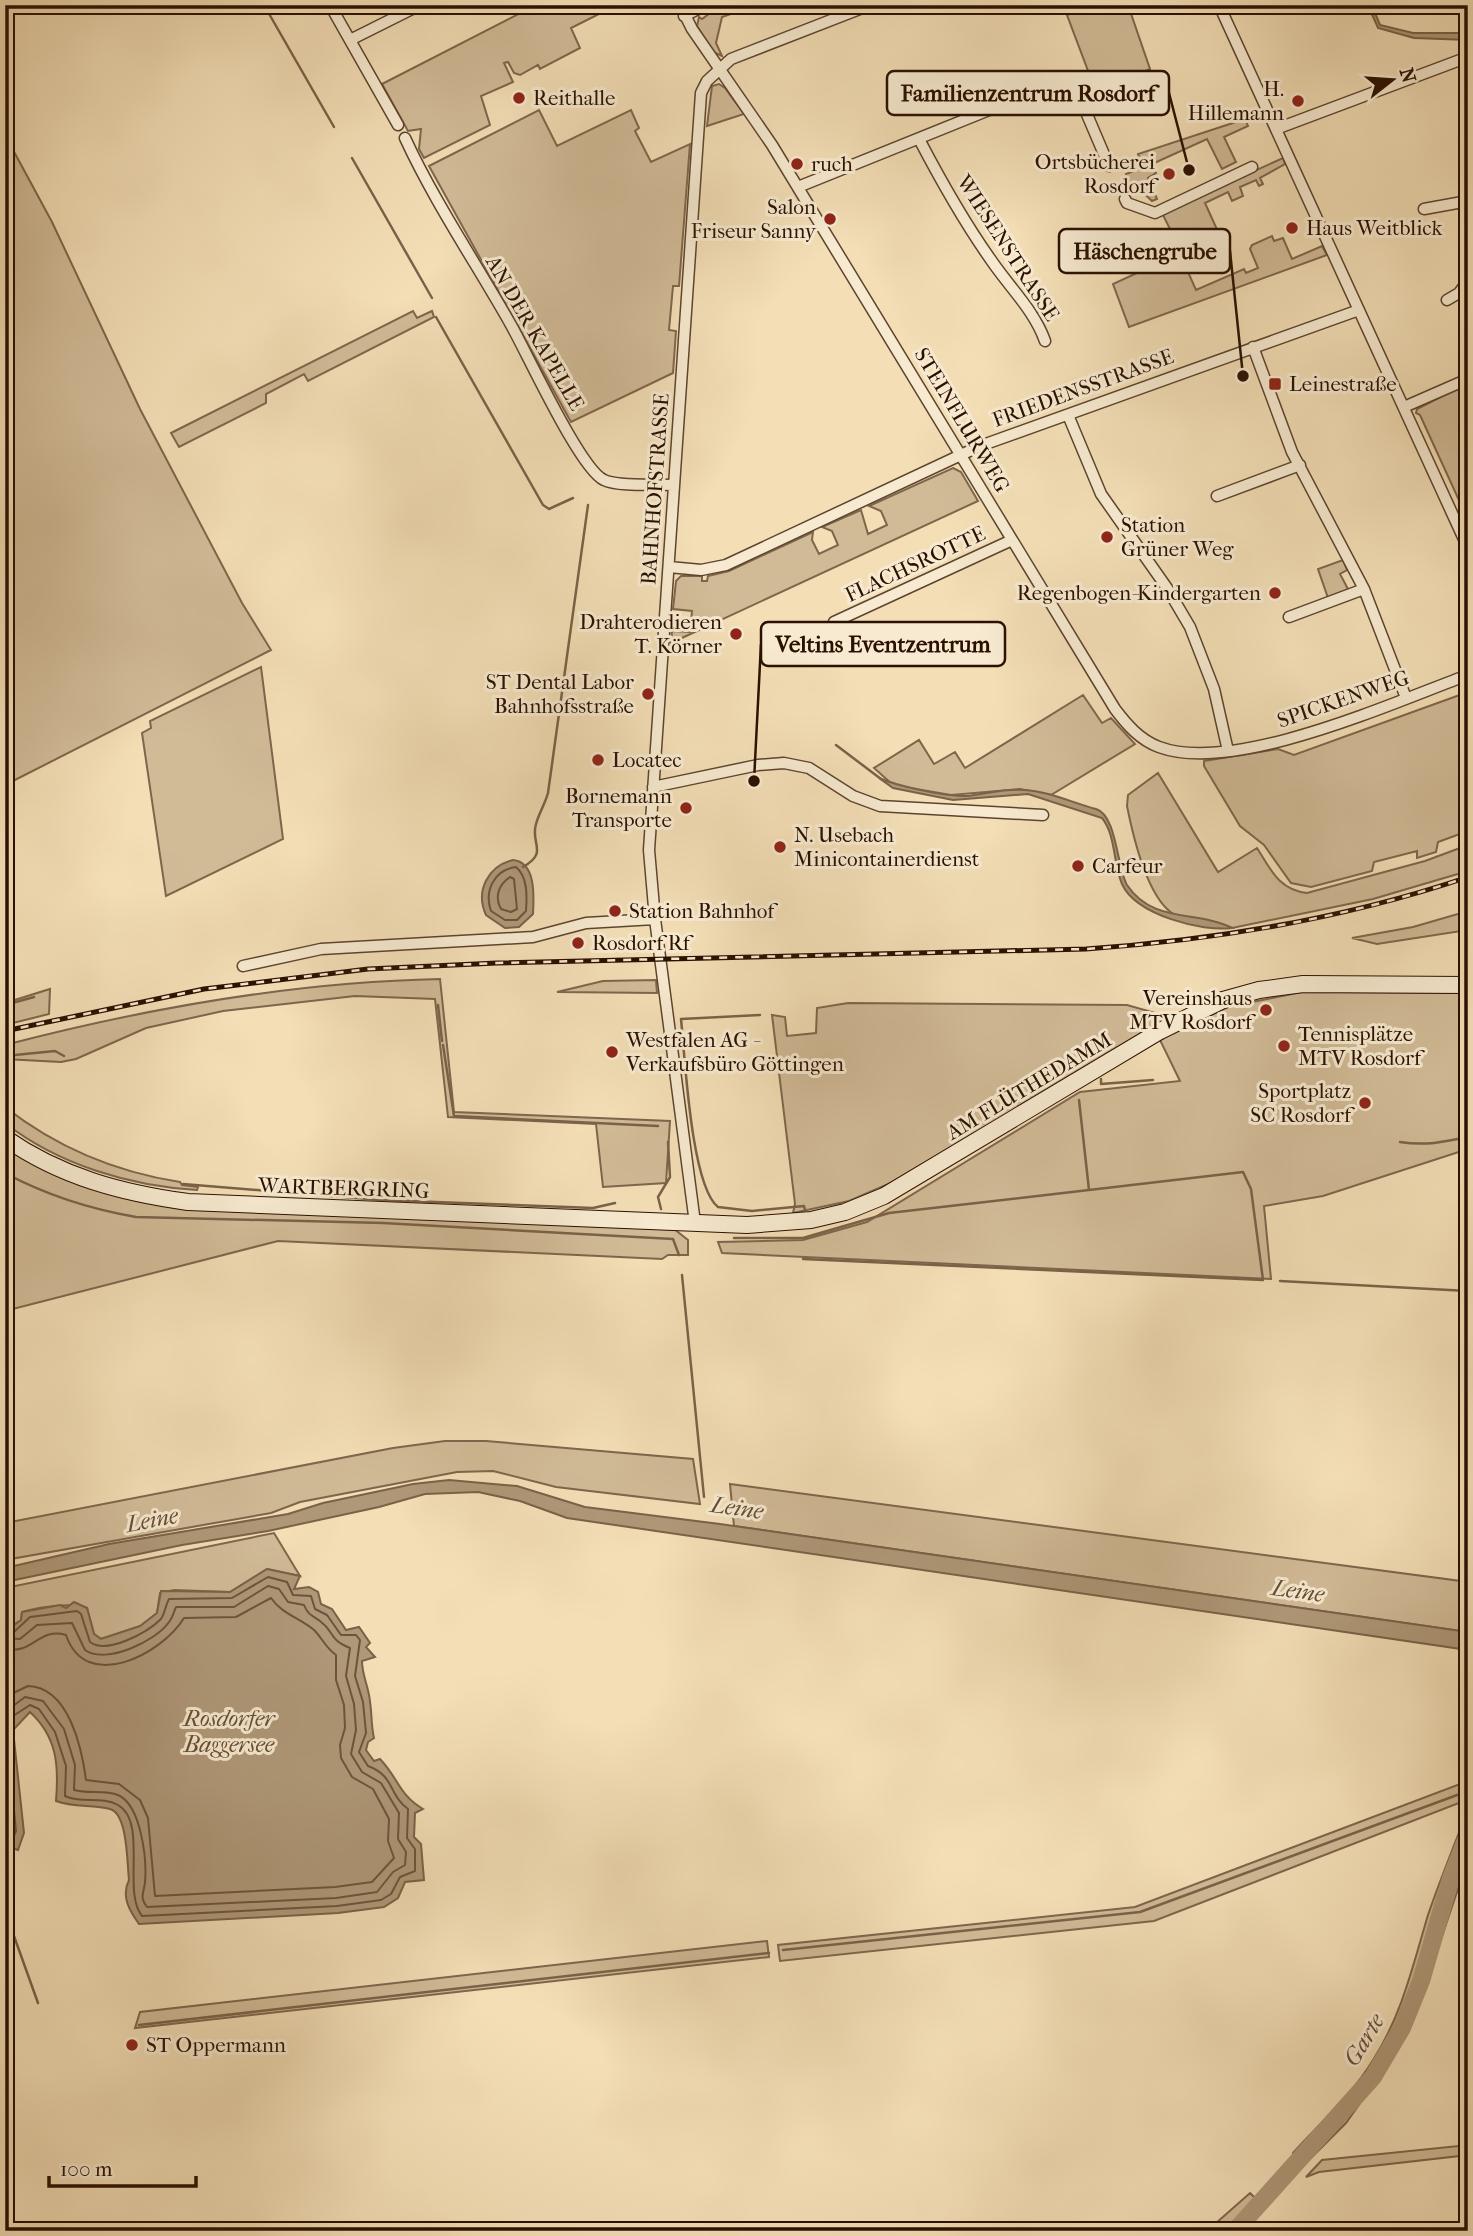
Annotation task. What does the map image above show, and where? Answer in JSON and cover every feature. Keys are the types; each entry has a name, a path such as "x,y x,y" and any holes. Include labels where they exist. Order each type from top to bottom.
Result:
{"main road":[{"name":"AM FLÜTHEDAMM","path":"695,1223 789,1223 862,1206 934,1168 1160,1031 1223,1000 1272,987 1303,984 1468,985"},
{"name":"WARTBERGRING","path":"5,1139 78,1178 126,1192 188,1202 695,1223"}],"street":[{"path":"330,5 398,125"},
{"path":"350,40 420,5"},
{"path":"682,10 706,5"},
{"path":"720,70 731,60 870,5"},
{"path":"1219,5 1468,548"},
{"name":"STEINFLURWEG","path":"682,10 703,46 798,187 1115,709 1132,729 1149,742 1172,751 1228,751"},
{"path":"1276,129 1468,57"},
{"name":"BAHNHOFSTRASSE","path":"695,1223 649,866 701,93 704,85 720,70"},
{"path":"798,187 1071,77 1109,166"},
{"name":"AN DER KAPELLE","path":"405,138 570,435 598,475 608,481 674,485"},
{"name":"WIESENSTRASSE","path":"919,139 963,218 997,269 1037,319 1045,341"},
{"path":"1125,199 1127,203 1155,212 1252,167"},
{"path":"1424,209 1468,201"},
{"path":"1447,300 1459,293 1468,281"},
{"name":"FRIEDENSSTRASSE","path":"669,567 701,570 726,565 961,456 1359,310"},
{"path":"1253,347 1300,465 1364,589 1406,698"},
{"path":"1404,407 1468,379"},
{"path":"1068,415 1101,494 1167,588 1190,627 1214,689 1228,751"},
{"path":"1217,496 1300,465"},
{"name":"FLACHSROTTE","path":"834,622 1012,540"},
{"path":"1289,617 1364,589"},
{"name":"SPICKENWEG","path":"1228,751 1294,737 1468,674"},
{"path":"653,787 758,765 784,763 817,772 853,796 876,805 1043,815"},
{"path":"243,966 321,949 533,937 586,923 654,919"}],"shaded area":[{"path":"536,5 607,5 609,9 571,28 580,48 540,69 538,65 520,75 514,73 508,62 504,63 513,82 481,96 490,125 424,158 419,149 421,129 408,131 382,84"},
{"path":"721,5 751,7 722,17 716,43 722,56 713,52 697,26 699,17 702,19"},
{"path":"1094,5 1128,5 1150,69 1096,92 1067,15"},
{"path":"719,84 744,114 707,126 712,86"},
{"path":"539,110 557,146 631,110 639,128 635,131 651,162 690,144 679,286 673,286 669,330 676,331 673,373 571,422 429,166"},
{"path":"1245,119 1248,126 1224,137 1236,162 1222,169 1207,139 1152,164 1156,173 1148,178 1157,199 1152,201 1134,184 1131,185 1126,174 1143,167 1138,154"},
{"path":"5,135 52,222 140,409 242,603 271,650 5,785"},
{"path":"1283,158 1285,164 1260,178 1263,184 1259,186 1256,180 1240,187 1243,196 1232,201 1228,192 1205,203 1224,245 1184,263 1196,290 1244,269 1246,273 1258,268 1250,249 1252,245 1272,236 1274,241 1283,238 1292,259 1322,246 1327,255 1129,327 1113,284 1137,273 1135,269 1142,265 1138,257 1161,246 1165,254 1176,250 1174,237 1162,213"},
{"path":"413,311 417,318 432,311 434,317 308,381 304,374 266,394 266,403 179,447 171,433"},
{"path":"1468,383 1468,520 1420,415 1416,413 1417,409"},
{"path":"953,468 961,472 978,501 671,643 672,631 690,632 692,611 673,609 676,581 681,576 702,576 702,581 707,581 708,576 729,571 813,532 812,540 819,554 838,545 832,531 822,527 861,510 868,534 887,525 881,511 869,506"},
{"path":"1343,560 1347,570 1340,574 1349,591 1328,598 1318,569"},
{"path":"261,667 283,839 166,896 142,733 151,728 150,721"},
{"path":"1468,692 1468,831 1438,842 1436,852 1417,858 1417,851 1374,862 1372,871 1311,887 1291,883 1264,845 1240,826 1204,766 1204,761 1278,749 1294,755"},
{"path":"1083,695 1102,723 1111,718 1135,744 1051,795 1020,789 951,795 893,785 874,768 919,740 934,764 955,752 965,768"},
{"path":"1158,773 1218,872 1257,848 1277,878 1289,888 1307,893 1425,861 1468,845 1468,871 1373,899 1232,928 1219,923 1179,917 1168,910 1151,885 1138,851 1127,806 1128,795"},
{"path":"1468,911 1468,930 1377,944 1352,938 1413,927"},
{"path":"440,979 454,1112 670,1121 666,1183 603,1187 596,1124 448,1117 435,999 355,996 223,1011 146,1028 76,1059 61,1062 5,1059 5,1045 220,999 330,985"},
{"path":"656,980 657,993 557,992 603,981"},
{"path":"50,989 49,1014 5,1025 5,1003"},
{"path":"1302,992 1468,993 1468,1149 1323,1196 1264,1206 1271,1279 722,1253 718,1242 803,1240 867,1222 1080,1092 1180,1081 1160,1040 1228,1007"},
{"path":"848,1003 1127,1005 1159,1014 1162,1022 900,1179 849,1201 793,1213 795,1204 772,1015 785,1017 787,1036 816,1033 817,1008"},
{"path":"5,1107 45,1134 88,1156 133,1172 198,1187 197,1190 146,1184 72,1162 48,1151 5,1123"},
{"path":"5,1144 113,1193 674,1229 688,1240 688,1255 668,1255 662,1259 278,1241 5,1311"},
{"path":"445,1441 486,1441 693,1459 700,1504 556,1487 493,1471 457,1472 300,1502 271,1513 5,1560 5,1523 393,1448"},
{"path":"730,1484 1468,1582 1468,1632 734,1526"},
{"path":"274,1533 300,1576 267,1569 230,1592 174,1590 160,1593 157,1613 141,1626 101,1639 94,1634 87,1608 80,1606 55,1606 22,1612 21,1620 13,1625 5,1618 5,1588"},
{"path":"1468,1781 1459,1803 1154,1921 780,1961 778,1945 1135,1907"},
{"path":"1468,1810 1468,1859 1427,1981 1399,2048 1346,2123 1304,2165 1293,2153 1355,2085 1373,2060 1392,2025 1406,1989 1428,1915"},
{"path":"767,1941 769,1957 135,2028 140,2012"},
{"path":"1468,2145 1468,2155 1319,2172 1306,2177 1322,2160"},
{"path":"1250,2193 1265,2208 1243,2231 1207,2231"}],"water":[{"path":"1363,5 1373,8 1380,25 1413,33 1468,33 1468,40 1414,38 1378,28 1371,12"},
{"path":"879,778 957,796 1010,790 1033,791 1096,809 1103,813 1108,821 1127,885 1138,897 1149,906 1162,911 1204,919 1232,928 1219,929 1188,924 1155,913 1141,905 1122,884 1110,833 1102,818 1028,794 953,800 893,788"},
{"path":"513,860 521,862 530,873 533,914 519,927 505,928 486,915 482,897 486,881 491,874 504,863"},
{"path":"449,1480 517,1486 585,1507 1468,1632 1468,1650 567,1518 520,1501 478,1492 425,1494 379,1507 268,1531 182,1545 5,1582 5,1568 109,1544 288,1514 323,1503 413,1484"},
{"name":"Rosdorfer Baggersee","path":"267,1569 300,1576 294,1589 309,1587 318,1592 321,1604 332,1609 346,1630 359,1627 370,1643 366,1647 375,1657 362,1661 374,1738 368,1742 366,1750 374,1761 380,1759 409,1798 423,1809 415,1813 414,1837 421,1844 424,1880 405,1882 398,1898 384,1907 338,1913 139,1924 126,1897 129,1880 126,1840 120,1820 110,1809 56,1801 54,1752 46,1731 30,1712 13,1730 24,1833 18,1850 5,1846 5,1618 14,1625 21,1620 22,1612 60,1605 66,1608 74,1602 87,1608 94,1634 101,1639 140,1626 157,1613 161,1591 230,1592"}],"waterway":[{"path":"264,5 334,127"},
{"path":"352,158 432,298"},
{"path":"436,317 543,505 549,509 573,498"},
{"path":"523,867 531,862 537,852 536,824 548,793 588,505"},
{"path":"836,745 881,779"},
{"path":"5,1005 34,997"},
{"path":"438,1005 442,1041"},
{"path":"760,1015 681,1019 695,1148 701,1174 718,1207 752,1211 804,1206 805,1210"},
{"path":"443,1045 454,1116 658,1126"},
{"path":"5,1056 55,1051 64,1056"},
{"path":"1101,1079 1101,1084 1153,1080"},
{"path":"803,1259 1263,1280 1251,1189 1243,1172 1089,1190 1079,1100"},
{"path":"1400,1142 1443,1142 1468,1137"},
{"path":"661,1209 658,1197 670,1177 668,1142"},
{"path":"5,1173 69,1200 136,1217 383,1223 673,1239 679,1255"},
{"path":"183,1184 381,1200 593,1208 615,1203"},
{"path":"734,1238 803,1238 889,1213 1089,1190"},
{"name":"Leine","path":"682,1275 704,1497"},
{"path":"1280,1281 1468,1291"},
{"path":"783,1950 1140,1912 1468,1791"},
{"name":"Garte","path":"1235,2231 1373,2077 1402,2028 1421,1981 1451,1878 1468,1835"},
{"path":"5,1911 38,2003"},
{"path":"139,2025 769,1953"}],"railway":[{"path":"5,1031 204,989 368,969 497,963 1086,949 1183,940 1327,916 1468,877"}],"place":[{"name":"Reithalle","path":"519,98"},
{"name":"H. Hillemann","path":"1298,101"},
{"name":"ruch","path":"797,164"},
{"name":"Familienzentrum Rosdorf","path":"1189,170"},
{"name":"Ortsbücherei Rosdorf","path":"1169,174"},
{"name":"Salon Friseur Sanny","path":"830,219"},
{"name":"Haus Weitblick","path":"1292,228"},
{"name":"Häschengrube","path":"1243,376"},
{"name":"Leinestraße","path":"1275,384"},
{"name":"Station Grüner Weg","path":"1107,537"},
{"name":"Regenbogen-Kindergarten","path":"1275,593"},
{"name":"Drahterodieren T. Körner","path":"736,634"},
{"name":"ST Dental Labor Bahnhofsstraße","path":"648,694"},
{"name":"Locatec","path":"598,760"},
{"name":"Veltins Eventzentrum","path":"754,781"},
{"name":"Bornemann Transporte","path":"686,808"},
{"name":"N. Usebach Minicontainerdienst","path":"780,847"},
{"name":"Carfeur","path":"1078,866"},
{"name":"Station Bahnhof","path":"615,911"},
{"name":"Rosdorf Rf","path":"578,943"},
{"name":"Vereinshaus MTV Rosdorf","path":"1266,1010"},
{"name":"Tennisplätze MTV Rosdorf","path":"1284,1046"},
{"name":"Westfalen AG - Verkaufsbüro Göttingen","path":"612,1052"},
{"name":"Sportplatz SC Rosdorf","path":"1365,1103"},
{"name":"ST Oppermann","path":"132,2045"}]}
